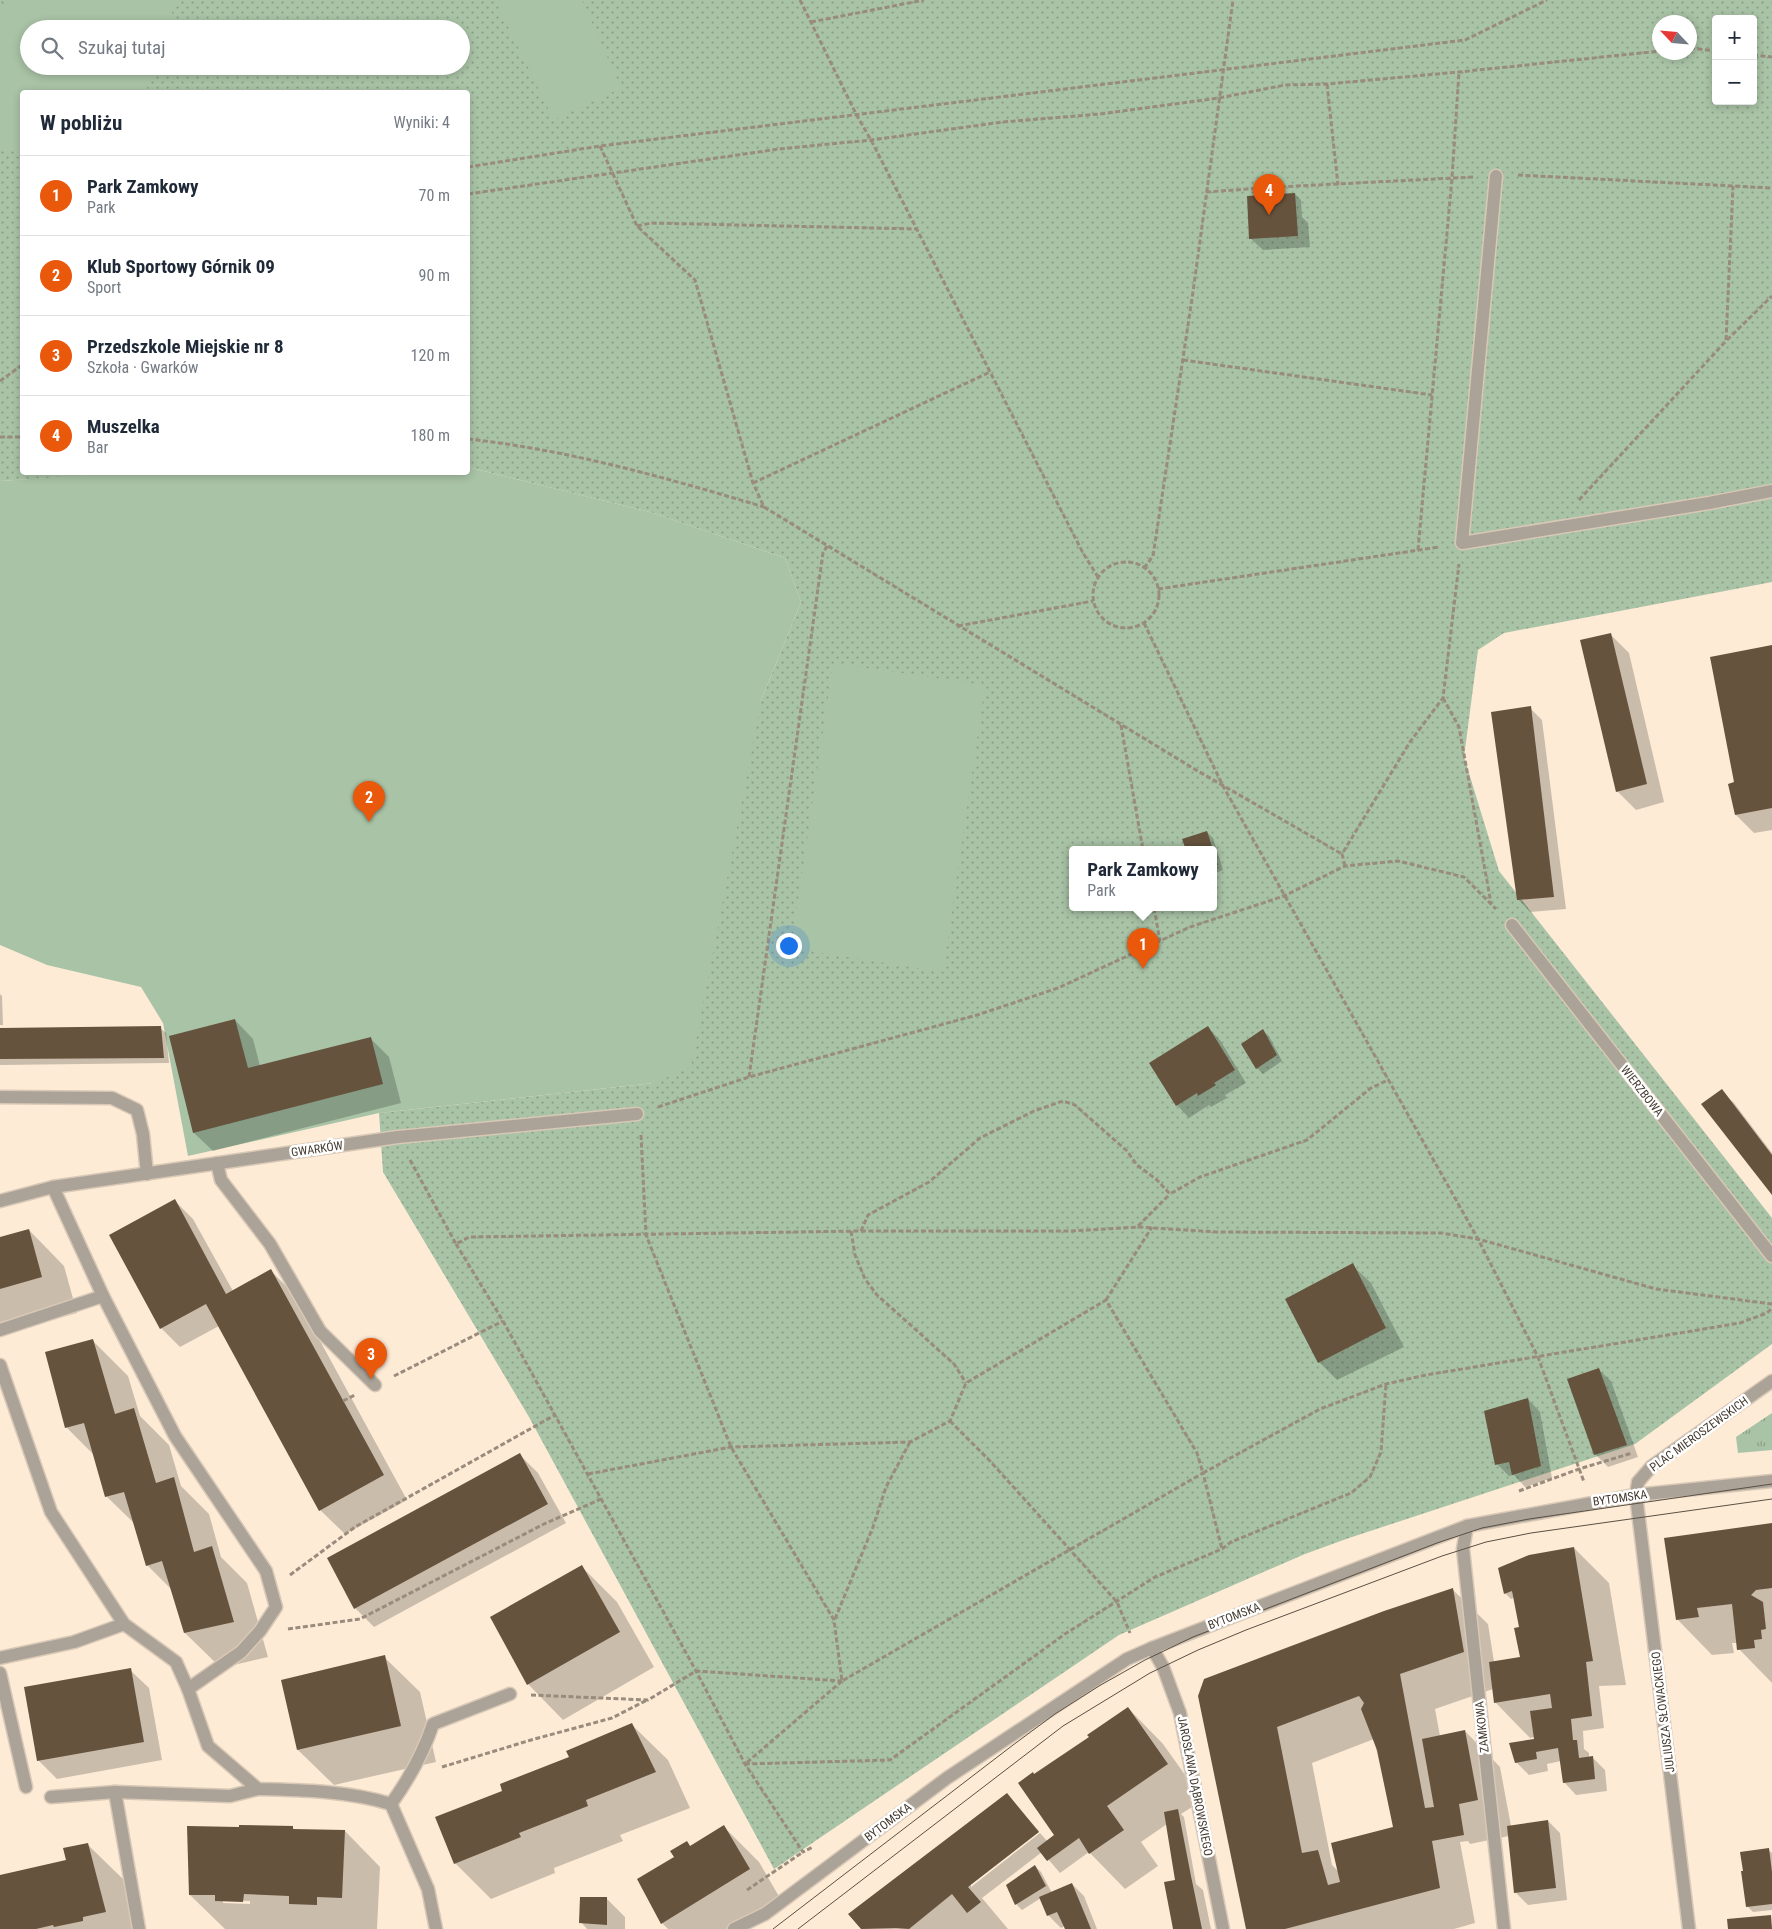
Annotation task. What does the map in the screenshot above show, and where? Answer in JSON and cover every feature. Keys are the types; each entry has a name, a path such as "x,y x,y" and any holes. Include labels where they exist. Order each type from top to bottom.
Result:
{"street":[{"path":"1496,176 1462,543 1709,503 1772,490"},
{"name":"WIERZBOWA","path":"1512,925 1772,1256"},
{"path":"0,1097 112,1098 136,1110 143,1134 147,1174"},
{"name":"GWARKÓW","path":"0,1201 53,1187 398,1137 637,1114"},
{"path":"217,1163 221,1180 270,1244 320,1331 375,1385"},
{"path":"53,1187 103,1296 175,1436 266,1571 276,1607 241,1652 188,1689"},
{"path":"0,1330 103,1296"},
{"path":"0,1366 52,1512 124,1624 176,1662 188,1689 208,1746 258,1789"},
{"name":"PLAC MIEROSZEWSKICH","path":"1636,1495 1638,1482 1652,1466 1772,1380"},
{"name":"BYTOMSKA","path":"734,1929 764,1914 947,1778 1127,1659 1152,1648 1467,1526 1636,1495 1772,1481"},
{"name":"JULIUSZA SŁOWACKIEGO","path":"1636,1495 1689,1929"},
{"name":"ZAMKOWA","path":"1467,1526 1463,1549 1504,1929"},
{"path":"0,1658 74,1642 124,1624"},
{"name":"JAROSŁAWA DĄBROWSKIEGO","path":"1152,1648 1163,1667 1180,1713 1223,1929"},
{"path":"0,1673 26,1787"},
{"path":"391,1804 420,1757 433,1724 510,1694"},
{"path":"51,1797 115,1792 230,1796 258,1789 314,1791 369,1797 391,1804 428,1889 436,1929"},
{"path":"115,1792 139,1929"},
{"name":"BYTOMSKA","path":"757,1929 764,1914"}],"path":[{"path":"800,0 856,114 1083,553 1098,577"},
{"path":"811,22 924,0"},
{"path":"1144,568 1154,556 1233,0"},
{"path":"470,166 600,146 1465,40 1547,0"},
{"path":"1697,49 1712,51"},
{"path":"470,194 779,149 871,140 1003,122 1100,114 1220,98 1285,85 1326,84 1460,72 1652,52"},
{"path":"1757,55 1772,57"},
{"path":"1418,550 1460,72"},
{"path":"1326,84 1338,185"},
{"path":"600,146 637,226 695,280 754,483 764,508"},
{"path":"1726,340 1734,186"},
{"path":"637,226 651,223 917,229"},
{"path":"1553,529 1726,340 1772,296"},
{"path":"1182,360 1432,395"},
{"path":"0,381 20,366"},
{"path":"754,483 990,372"},
{"path":"0,437 20,436"},
{"path":"470,440 539,450 665,477 764,508 1121,725 1342,854"},
{"path":"1158,589 1462,543 1443,698 1410,742 1342,854 1345,866"},
{"path":"750,1078 823,553 827,546"},
{"path":"1120,562 1132,562 1144,568 1153,577 1158,589 1158,602 1153,614 1144,623 1132,628 1119,628 1107,622 1098,613 1093,601 1093,588 1098,577 1108,567 1120,562"},
{"path":"958,626 1093,601"},
{"path":"1144,623 1223,786 1478,1239 1538,1357 1591,1502"},
{"path":"1443,698 1459,727 1491,904"},
{"path":"1121,725 1142,846"},
{"path":"842,1681 834,1620 732,1447 646,1235 642,1145 637,1114 750,1078 977,1015 1058,988 1190,927 1284,896 1345,866 1398,861 1464,877 1512,925"},
{"path":"1155,911 1160,941"},
{"path":"1138,1227 1170,1194 1200,1177 1307,1140 1371,1088 1388,1080"},
{"path":"861,1230 868,1215 928,1182 980,1138 1034,1112 1063,1101 1075,1105 1127,1151 1137,1165 1157,1180 1170,1194"},
{"path":"398,1137 456,1244 503,1321 588,1474 745,1764 803,1852"},
{"path":"456,1244 469,1237 861,1230 1072,1231 1138,1227 1217,1232 1441,1234 1478,1239 1656,1289 1772,1306 1767,1314 1740,1323 1426,1375 1386,1384 1320,1409 1070,1549 842,1681 745,1764"},
{"path":"588,1474 732,1447 910,1442 950,1421 966,1383 1106,1300 1152,1227"},
{"path":"851,1231 855,1255 865,1279 877,1294 954,1364 966,1383"},
{"path":"1106,1300 1197,1453 1222,1549"},
{"path":"343,1401 503,1321"},
{"path":"745,1764 890,1760 1065,1634 1155,1577 1222,1549 1231,1542 1352,1493 1370,1477 1381,1452 1386,1384"},
{"path":"271,1589 355,1527 555,1415"},
{"path":"950,1421 990,1461 1117,1602 1132,1636"},
{"path":"834,1620 873,1527 886,1487 910,1442"},
{"path":"267,1621 284,1629 360,1620 544,1524 601,1499"},
{"path":"436,1771 444,1766 612,1718 648,1700 696,1671 842,1681"},
{"path":"510,1694 648,1700"},
{"path":"747,1890 818,1844"}],"green space":[{"path":"0,0 1772,0 1772,582 1504,633 1478,650 1464,757 1499,871 1772,1218 1772,1344 1635,1444 1305,1554 1119,1635 774,1869 529,1417 383,1172 379,1113 654,1083 762,698 801,602 785,558 650,512 470,467 470,90 20,90 20,475 100,475 0,481"},
{"path":"5,0 176,0 170,20 20,20 20,75 151,75 147,90 20,90 20,153 0,147 0,15"},
{"path":"495,0 582,0 621,88 554,120"},
{"path":"470,467 650,512 785,558 801,602 762,698 691,1067 654,1083 379,1113 188,1156 163,1023 141,987 47,965 0,945 0,481 89,475 470,475"},
{"path":"833,663 985,685 943,972 791,948"},
{"path":"1772,1413 1772,1450 1738,1453 1736,1437"}],"building":[{"path":"1295,193 1298,236 1249,239 1247,196"},
{"path":"1611,633 1647,784 1616,792 1580,640"},
{"path":"1772,645 1772,808 1735,815 1728,784 1734,782 1710,657"},
{"path":"1531,706 1554,897 1517,900 1491,712"},
{"path":"1207,831 1212,846 1185,846 1182,839"},
{"path":"235,1019 248,1068 371,1037 383,1084 193,1133 169,1036"},
{"path":"161,1026 164,1058 0,1059 0,1028"},
{"path":"1208,1026 1235,1070 1198,1096 1197,1093 1176,1106 1149,1063"},
{"path":"1263,1029 1277,1055 1256,1069 1241,1044"},
{"path":"1722,1089 1772,1155 1772,1195 1701,1104"},
{"path":"175,1199 226,1294 271,1269 384,1475 319,1511 206,1304 160,1329 109,1235"},
{"path":"29,1229 42,1277 0,1289 0,1237"},
{"path":"1353,1263 1386,1328 1318,1363 1285,1299"},
{"path":"93,1339 115,1414 134,1408 156,1483 174,1477 194,1552 212,1546 234,1622 184,1633 162,1561 146,1566 124,1492 105,1497 84,1423 65,1428 45,1352"},
{"path":"1599,1368 1627,1445 1594,1455 1567,1379"},
{"path":"1528,1398 1541,1466 1512,1475 1509,1462 1495,1465 1484,1411"},
{"path":"520,1453 548,1504 354,1609 327,1558"},
{"path":"1772,1523 1772,1588 1756,1590 1751,1595 1763,1602 1766,1629 1761,1630 1762,1639 1754,1640 1755,1648 1737,1650 1732,1604 1697,1608 1699,1617 1676,1620 1664,1538"},
{"path":"1574,1547 1593,1661 1586,1662 1592,1716 1571,1719 1573,1740 1577,1740 1579,1758 1593,1756 1595,1779 1563,1783 1558,1748 1536,1752 1537,1759 1515,1763 1509,1743 1534,1739 1530,1711 1552,1708 1550,1694 1494,1703 1489,1662 1520,1657 1514,1628 1519,1627 1512,1591 1504,1594 1498,1568 1529,1555"},
{"path":"582,1565 620,1632 527,1685 490,1617"},
{"path":"1453,1588 1464,1652 1400,1674 1425,1808 1434,1807 1422,1739 1465,1730 1478,1800 1459,1804 1464,1835 1432,1841 1440,1888 1285,1929 1246,1929 1198,1696 1204,1679 1384,1611","holes":["1359,1696 1364,1703 1361,1709 1377,1750 1393,1827 1331,1843 1340,1882 1328,1885 1318,1850 1302,1853 1277,1727"]},
{"path":"385,1655 401,1726 297,1750 281,1680"},
{"path":"131,1668 144,1742 37,1761 24,1687"},
{"path":"1128,1707 1168,1764 1107,1806 1124,1830 1089,1854 1079,1838 1047,1861 1037,1848 1054,1835 1018,1783 1089,1737 1087,1735"},
{"path":"632,1723 656,1772 586,1800 588,1806 519,1833 521,1837 454,1864 435,1817 502,1791 500,1784 569,1757 566,1751"},
{"path":"1007,1793 1039,1832 968,1887 981,1902 967,1913 952,1894 909,1929 861,1929 848,1914"},
{"path":"1178,1809 1202,1929 1173,1929 1164,1882 1175,1880 1164,1812"},
{"path":"1548,1820 1556,1888 1514,1893 1507,1826"},
{"path":"239,1825 293,1826 293,1829 345,1830 342,1898 317,1897 317,1905 289,1904 289,1896 244,1894 243,1902 215,1901 215,1895 189,1895 187,1826 239,1827"},
{"path":"724,1825 750,1869 661,1924 637,1879 674,1857 670,1851 687,1841 690,1846"},
{"path":"88,1843 106,1912 83,1917 83,1921 54,1927 53,1925 36,1929 0,1929 0,1875 66,1860 63,1848"},
{"path":"1769,1848 1772,1872 1772,1904 1746,1907 1740,1852"},
{"path":"1035,1865 1046,1886 1015,1905 1006,1885"},
{"path":"1072,1883 1091,1929 1065,1929 1057,1912 1047,1916 1039,1897"},
{"path":"580,1897 607,1897 607,1925 579,1923"},
{"path":"1771,1915 1772,1929 1728,1929 1727,1919"}],"tram line":[{"path":"773,1929 1055,1714 1145,1660 1193,1637 1437,1543 1482,1528 1529,1519 1772,1484"},
{"path":"798,1929 1063,1726 1150,1673 1198,1650 1442,1556 1486,1542 1531,1533 1772,1499"}],"place":[{"name":"Muszelka","path":"1269,215"},
{"name":"Klub Sportowy Górnik 09","path":"369,822"},
{"name":"Park Zamkowy","path":"1143,969"},
{"name":"Przedszkole Miejskie nr 8","path":"371,1379"}]}
